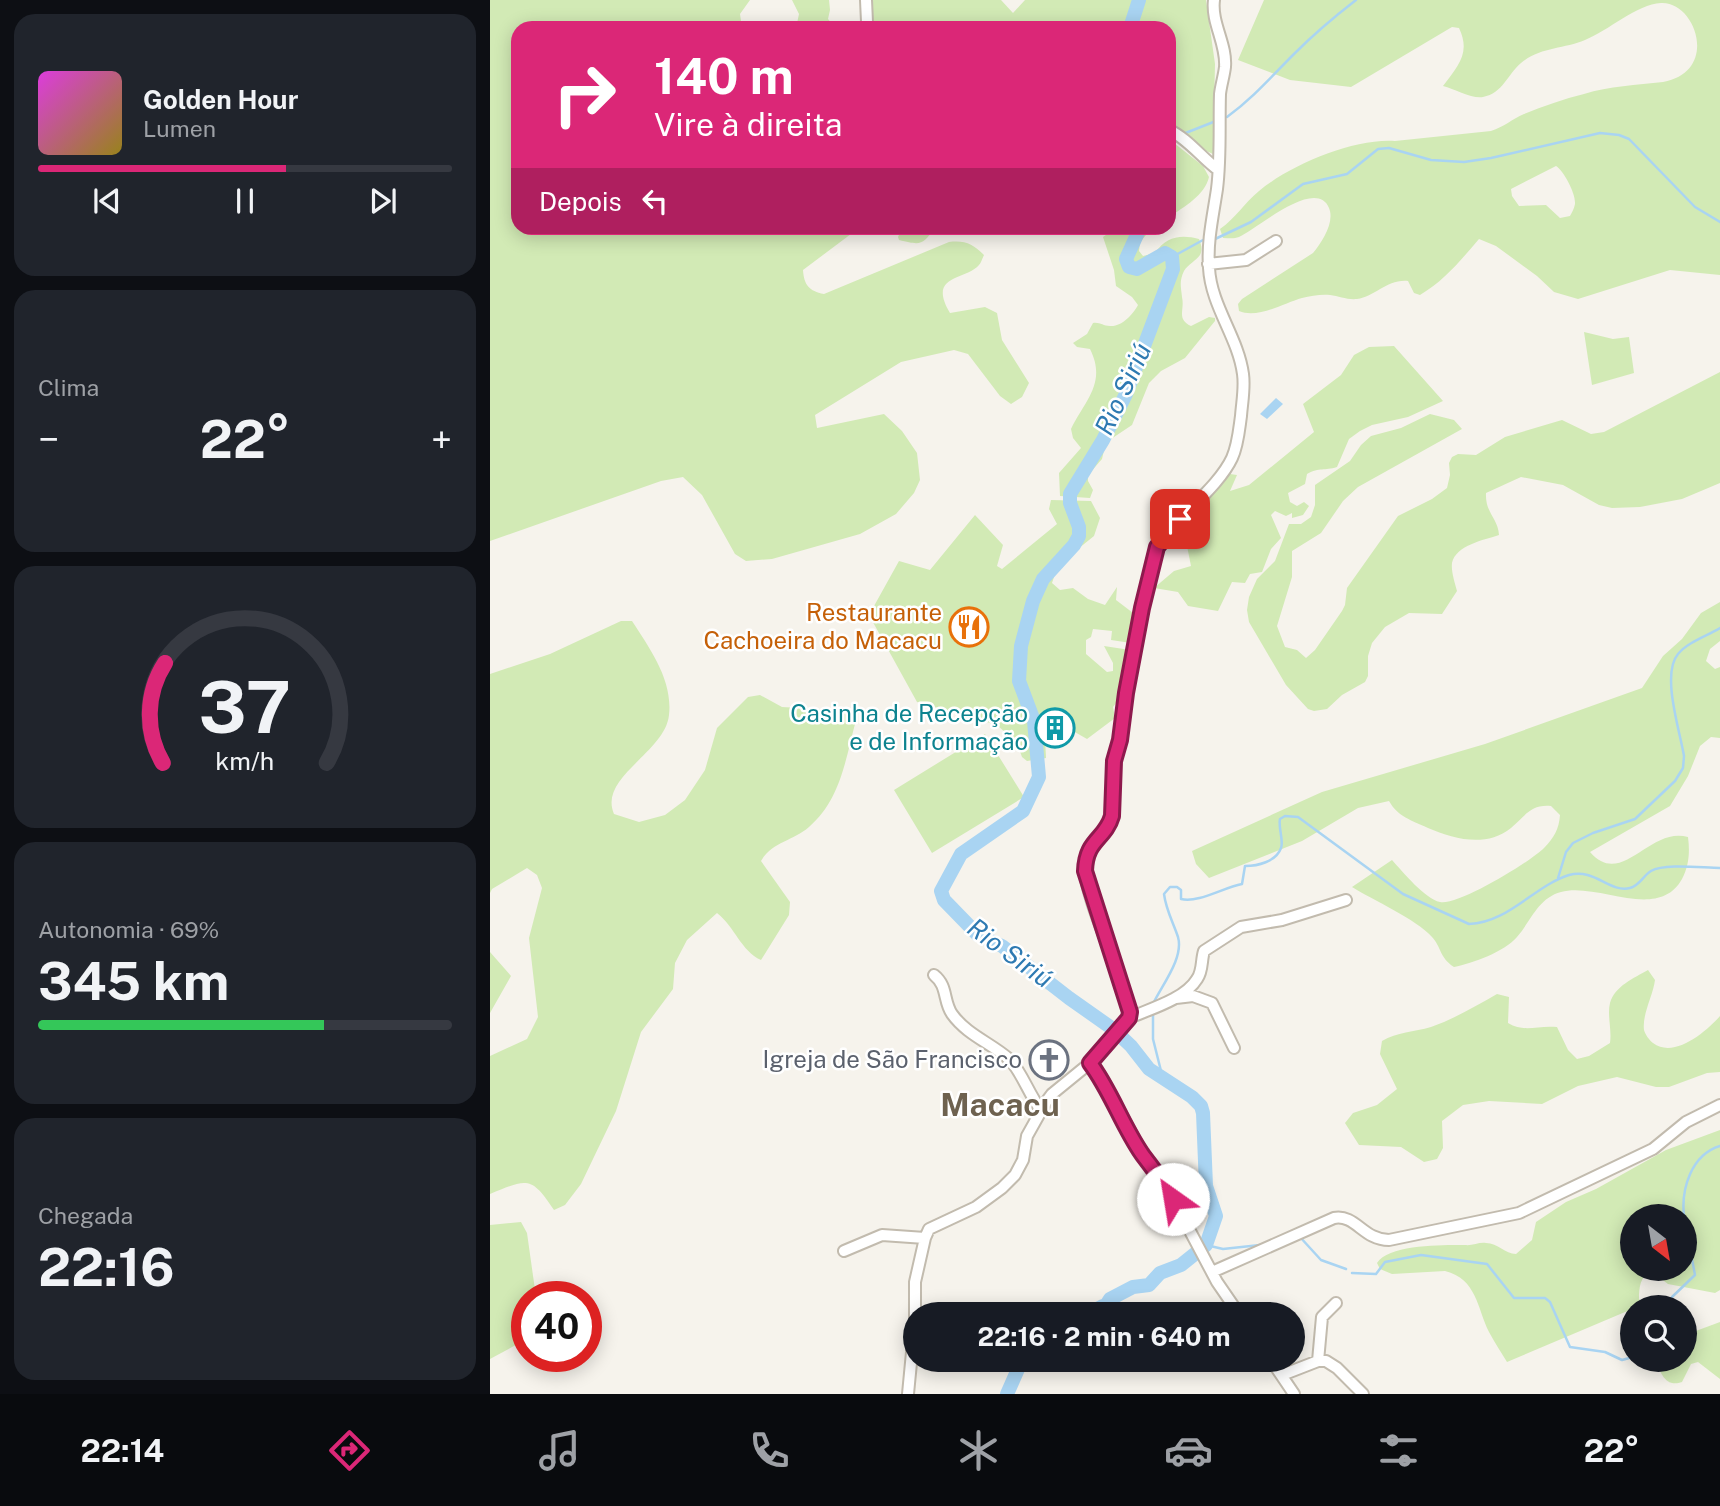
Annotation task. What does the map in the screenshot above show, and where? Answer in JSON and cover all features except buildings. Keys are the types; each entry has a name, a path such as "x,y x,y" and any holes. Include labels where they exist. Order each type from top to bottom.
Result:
{"street":[{"path":"866,0 867,21"},
{"path":"1129,1018 1120,976 1087,886 1085,860 1088,850 1110,823 1112,816 1114,761 1120,740 1136,633 1157,547 1223,472 1232,458 1237,442 1243,372 1218,309 1208,264 1210,224 1217,188 1220,91 1225,67 1225,50 1213,10 1214,0"},
{"path":"1176,134 1217,169"},
{"path":"1208,264 1247,260 1276,241"},
{"path":"908,1394 915,1321 915,1282 929,1229 975,1207 1016,1175 1023,1160 1027,1136 1052,1094 1090,1063 1129,1018 1174,998 1197,980 1204,951 1234,931 1346,900"},
{"path":"934,975 944,985 952,1014 985,1044 1010,1060 1041,1110"},
{"path":"1174,998 1193,996 1212,1003 1234,1048"},
{"path":"1090,1063 1103,1080 1142,1153 1163,1180 1212,1272 1231,1302"},
{"path":"1212,1272 1342,1216 1371,1237 1389,1240 1519,1213 1653,1149 1686,1122 1720,1105"},
{"path":"844,1251 882,1235 925,1238"},
{"path":"1318,1361 1322,1318 1336,1303"},
{"path":"1282,1375 1318,1361 1326,1362 1337,1368 1363,1394"},
{"path":"1280,1372 1294,1394"}],"green space":[{"path":"490,0 750,0 740,14 741,21 511,21 511,235 850,235 803,270 808,286 824,294 949,242 968,244 984,255 973,270 945,285 944,300 950,313 985,307 997,313 1002,340 1029,383 1022,397 1011,404 1000,396 968,354 954,350 901,362 815,415 817,428 884,414 902,431 917,453 920,480 914,493 896,514 860,534 772,559 746,561 735,554 702,495 683,477 661,481 490,541"},
{"path":"792,0 829,0 830,21 798,21 799,14"},
{"path":"872,0 1001,0 1013,13 1025,0 1206,0 1215,64 1213,154 1191,144 1184,133 1176,129 1176,21 872,21"},
{"path":"1264,0 1720,0 1720,275 1670,270 1578,299 1554,292 1496,246 1479,239 1445,276 1420,295 1414,293 1408,281 1401,281 1363,298 1320,295 1302,298 1263,312 1239,311 1238,304 1242,299 1313,253 1324,238 1329,225 1329,208 1322,200 1312,198 1286,208 1239,237 1223,238 1220,229 1272,181 1323,155 1361,144 1491,131 1524,114 1569,98 1613,87 1663,82 1681,76 1692,65 1697,52 1692,24 1684,13 1673,5 1661,3 1642,8 1585,40 1528,58 1495,92 1483,97 1443,86 1458,65 1463,52 1464,45 1459,28 1452,27 1351,87 1290,80 1238,60","holes":["1556,166 1574,195 1575,206 1570,216 1560,218 1546,205 1519,206 1511,189"]},
{"path":"1176,145 1203,166 1209,177 1199,195 1176,212"},
{"path":"929,235 920,243 899,240 898,237"},
{"path":"1146,235 1140,242 1139,251 1143,256 1155,253 1164,243 1174,238 1199,239 1202,249 1200,255 1181,278 1182,317 1191,326 1209,317 1215,318 1215,321 1185,358 1161,371 1149,383 1132,425 1111,439 1105,446 1102,459 1088,475 1093,490 1090,498 1060,496 1059,473 1081,448 1073,438 1071,429 1092,391 1096,372 1090,349 1077,347 1073,343 1087,334 1093,323 1110,326 1119,324 1130,316 1138,305 1132,297 1116,286 1114,270 1103,237"},
{"path":"1584,332 1613,339 1629,337 1634,373 1592,385"},
{"path":"1394,346 1443,401 1408,417 1372,425 1360,431 1349,439 1337,467 1307,474 1305,484 1288,493 1290,502 1297,506 1304,502 1309,506 1303,515 1292,518 1292,513 1286,516 1275,511 1271,515 1281,538 1271,549 1262,572 1250,574 1245,583 1232,582 1218,611 1188,606 1178,592 1154,588 1174,571 1191,566 1183,526 1230,474 1237,475 1230,491 1249,485 1314,432 1303,404 1341,375 1354,355 1369,347"},
{"path":"1720,372 1720,483 1682,499 1640,507 1612,508 1599,505 1563,485 1521,477 1486,493 1487,506 1499,535 1471,544 1455,557 1452,570 1457,591 1442,614 1409,613 1385,627 1372,643 1365,682 1342,695 1327,709 1308,709 1286,685 1249,622 1249,597 1257,579 1275,561 1289,524 1301,524 1311,517 1315,505 1315,485 1350,461 1371,436 1401,428 1430,414 1454,420 1462,429 1358,487 1343,501 1321,533 1292,551 1292,577 1277,626 1285,647 1297,650 1306,658 1315,650 1342,611 1347,588 1398,516 1432,499 1447,488 1452,457 1458,454 1476,455 1505,437 1562,420 1591,434 1604,432"},
{"path":"1051,500 1091,501 1100,518 1094,536 1058,565 1052,583 1060,590 1073,588 1088,599 1105,605 1117,587 1116,600 1137,616 1131,643 1111,640 1112,631 1093,629 1091,637 1086,640 1086,654 1107,672 1113,671 1113,663 1104,646 1130,650 1122,695 1113,707 1115,718 1087,739 1073,731 1059,734 1058,725 1052,726 1052,736 1045,738 1046,758 1027,761 1022,757 1017,743 997,725 917,702 869,615 899,561 930,570 975,515 1003,545 997,566 1002,569 1057,524 1049,509"},
{"path":"1720,602 1720,641 1710,649 1706,661 1715,669 1720,667 1720,738 1711,737 1700,746 1688,776 1670,806 1590,852 1602,862 1613,864 1625,861 1661,840 1674,836 1688,837 1689,853 1682,879 1671,891 1658,898 1626,898 1576,890 1561,892 1546,899 1517,937 1504,947 1479,960 1454,967 1425,930 1352,887 1392,860 1434,900 1440,902 1462,897 1510,872 1536,855 1551,841 1560,815 1551,806 1533,809 1501,834 1470,840 1448,835 1411,820 1396,811 1389,801 1358,808 1302,841 1209,878 1196,864 1192,851 1322,792 1485,744 1642,688 1663,656 1682,639 1701,613"},
{"path":"621,621 632,621 659,665 667,689 669,715 665,729 615,788 612,801 614,814 639,822 665,815 685,800 705,770 717,728 748,697 760,695 782,707 836,710 847,715 855,724 840,780 828,805 809,827 771,850 761,861 790,902 789,915 761,960 748,951 717,913 687,940 675,963 673,989 641,1032 616,1111 581,1184 565,1205 554,1210 540,1191 527,1183 512,1185 490,1194 490,1056 527,1039 538,1017 529,938 542,888 537,875 527,868 492,889 490,893 490,674 550,654"},
{"path":"985,734 1024,797 932,853 894,790"},
{"path":"490,952 511,976 490,1013"},
{"path":"1648,970 1655,980 1645,1018 1644,1030 1647,1037 1661,1047 1680,1046 1698,1036 1720,1016 1720,1072 1707,1073 1669,1087 1656,1087 1617,1077 1578,1086 1542,1104 1489,1101 1463,1105 1442,1121 1443,1148 1437,1159 1424,1162 1401,1147 1359,1145 1345,1123 1353,1113 1377,1105 1397,1089 1380,1054 1382,1041 1440,1024 1497,994 1509,997 1508,1023 1526,1028 1557,1027 1568,1050 1577,1059 1589,1056 1610,1043 1609,1008 1612,997 1626,983"},
{"path":"1720,1130 1720,1290 1715,1293 1664,1281 1698,1281 1698,1204 1620,1204 1620,1281 1641,1281 1639,1295 1620,1295 1620,1314 1507,1362 1489,1332 1470,1287 1464,1281 1445,1271 1392,1274 1380,1269 1377,1263 1393,1252 1431,1246 1486,1243 1516,1254 1532,1240 1536,1222 1566,1202 1596,1189 1666,1150"},
{"path":"521,1222 527,1233 534,1281 511,1281 511,1348 490,1359 490,1225"},
{"path":"1720,1322 1720,1379 1697,1362 1697,1331"},
{"path":"1661,1372 1687,1372 1682,1382 1672,1383"}],"water":[{"path":"1276,398 1283,404 1267,419 1260,414"}],"waterway":[{"name":"Rio Siriú","path":"1132,21 1139,0"},
{"path":"1227,117 1356,0"},
{"path":"1183,134 1216,121"},
{"path":"1213,240 1251,222 1303,184 1347,174 1378,149 1389,148 1431,160 1464,162 1600,133 1629,139 1695,207 1720,222"},
{"name":"Rio Siriú","path":"1108,1302 1133,1287 1149,1285 1160,1273 1181,1265 1206,1245 1216,1216 1206,1186 1201,1106 1192,1097 1149,1069 1113,1029 1002,946 978,935 944,900 941,891 961,854 1023,811 1039,777 1034,721 1019,681 1021,646 1033,601 1043,579 1079,536 1070,494 1103,440 1126,394 1173,269 1172,257 1165,253 1137,269 1129,267 1126,259 1137,235"},
{"path":"1172,257 1203,240"},
{"path":"1558,878 1566,852 1573,843 1593,833 1635,819 1675,781 1683,768 1684,756 1671,688 1673,663 1687,646 1720,628"},
{"path":"1153,1004 1175,962 1179,945 1164,894 1170,887 1177,887 1181,890 1181,899 1188,900 1242,884 1245,866 1266,862 1279,853 1282,845 1280,819 1285,816 1298,817 1403,894 1469,924 1483,922 1509,911 1544,887 1569,875 1587,875 1622,889 1633,887 1648,873 1657,869 1720,868"},
{"path":"1153,1013 1153,1039 1163,1079"},
{"path":"1683,1204 1686,1184 1695,1165 1710,1150 1720,1146"},
{"path":"1300,1237 1321,1260 1346,1269"},
{"path":"1206,1245 1223,1249 1260,1245"},
{"path":"1352,1273 1376,1274 1385,1262 1421,1255 1487,1264 1514,1298 1545,1298 1550,1302 1570,1347 1605,1352 1620,1359"},
{"path":"1674,1295 1689,1281"},
{"name":"Rio Siriú","path":"1007,1394 1017,1372"}],"place":[{"name":"Restaurante Cachoeira do Macacu","path":"969,627"},
{"name":"Casinha de Recepção e de Informação","path":"1055,728"},
{"name":"Igreja de São Francisco","path":"1049,1060"}],"district":[{"name":"Macacu","path":"1000,1105"}],"route":[{"path":"1173,1199 1163,1180 1142,1153 1103,1080 1090,1063 1129,1018 1130,1012 1120,976 1087,886 1085,860 1088,850 1110,823 1112,816 1114,761 1120,740 1134,645 1152,564 1157,547 1180,519"}]}
